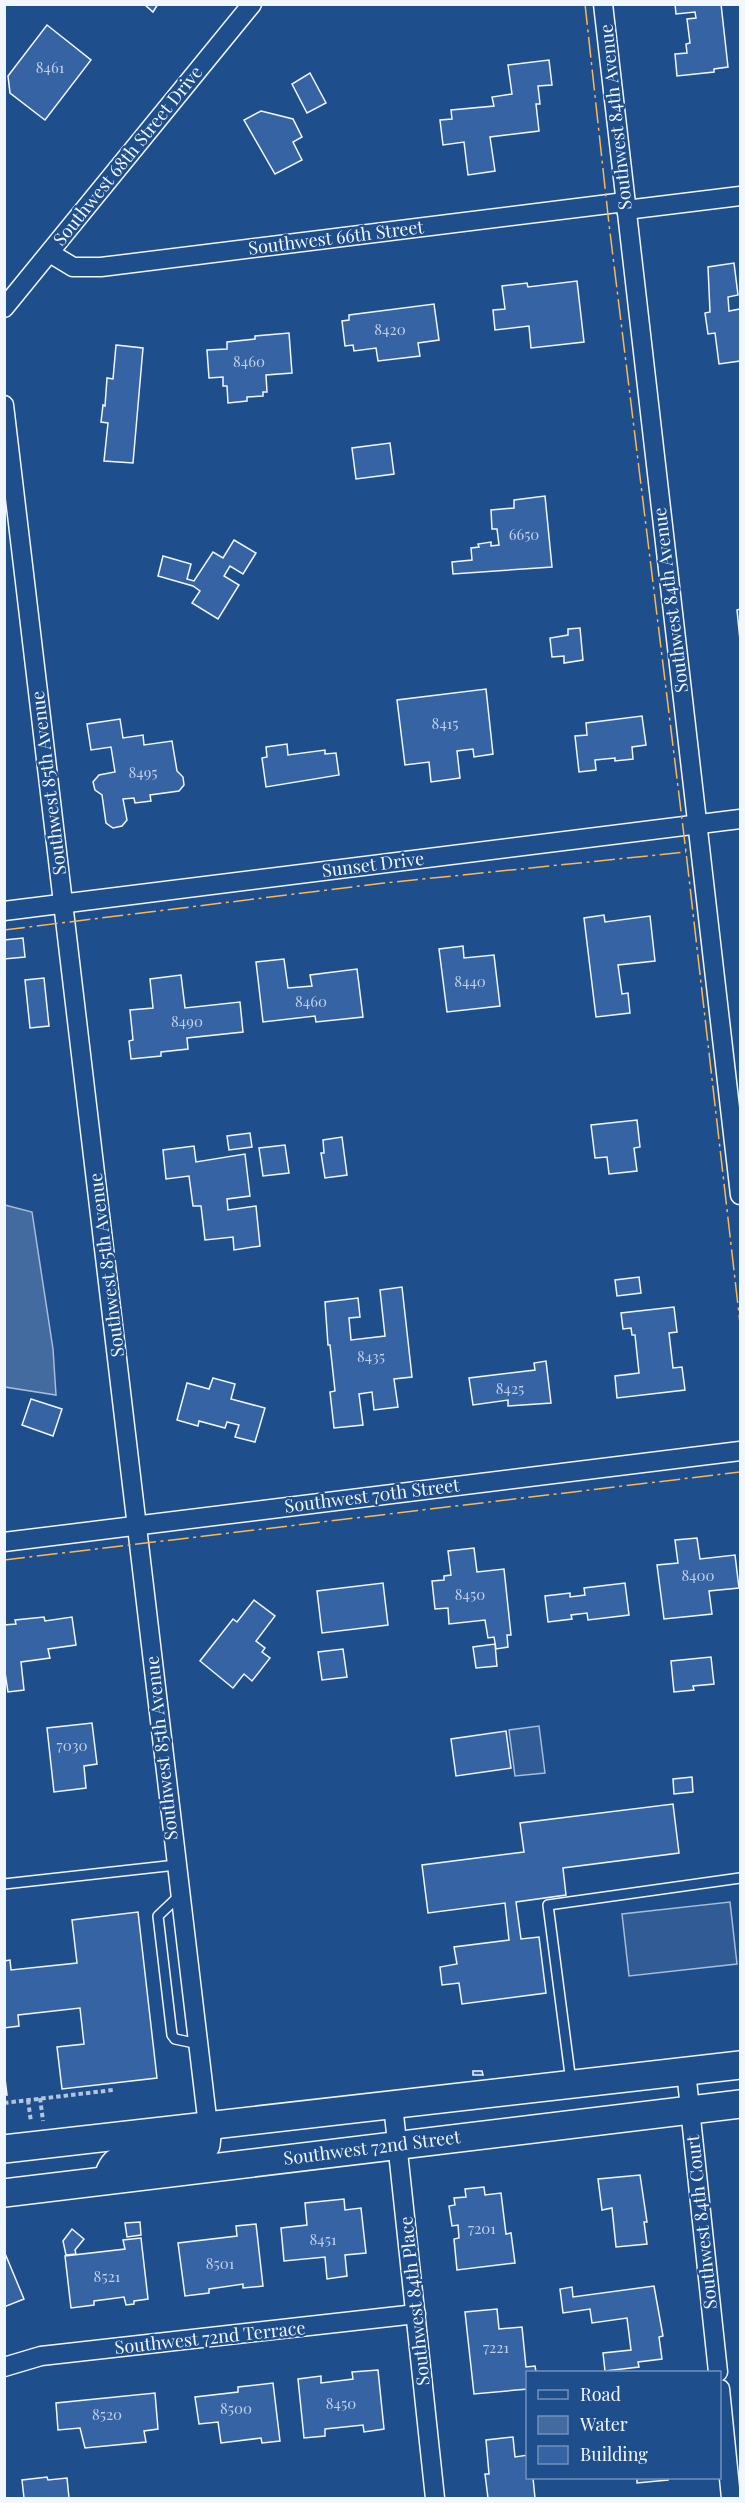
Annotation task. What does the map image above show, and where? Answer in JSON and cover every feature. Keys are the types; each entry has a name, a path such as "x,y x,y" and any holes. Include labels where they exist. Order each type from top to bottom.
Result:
{"main road":[{"path":"4,2149 741,2065"},
{"name":"Southwest 72nd Street","path":"4,2193 741,2104"},
{"path":"107,2180 112,2164 118,2160 197,2149 206,2145 208,2126"}],"street":[{"name":"Southwest 68th Street Drive","path":"4,308 252,4"},
{"name":"Southwest 84th Avenue","path":"603,4 741,1195"},
{"name":"Southwest 66th Street","path":"50,253 73,267 101,267 626,206 741,196"},
{"name":"Southwest 85th Avenue","path":"4,405 208,2126"},
{"name":"Sunset Drive","path":"4,911 741,819"},
{"name":"Southwest 70th Street","path":"4,1542 741,1451"},
{"name":"Southwest 84th Court","path":"686,2071 718,2371"},
{"name":"Southwest 84th Place","path":"393,2104 435,2499"},
{"name":"Southwest 72nd Terrace","path":"4,2367 41,2356 416,2314"},
{"path":"721,2399 731,2499"}],"lane":[{"path":"4,1884 176,1865"},
{"path":"572,2085 548,1905 741,1878"},
{"path":"179,1896 158,1916 172,2035 175,2039 199,2043"}],"path":[{"path":"4,2103 113,2090"},
{"path":"40,2098 43,2121"},
{"path":"28,2100 31,2122"}],"shaded area":[{"path":"539,1726 545,1773 515,1776 509,1730"},
{"path":"730,1902 737,1964 629,1976 622,1914"}],"water":[{"path":"5,1205 32,1212 53,1349 56,1395 5,1387"}],"building":[{"path":"144,4 158,4 153,12"},
{"path":"675,4 721,4 728,67 714,69 714,72 677,76 675,54 687,53 686,44 690,43 687,19 696,18 695,12 676,14"},
{"path":"47,25 91,60 45,120 10,93 8,76"},
{"path":"549,60 552,85 538,86 540,104 536,104 539,131 490,137 495,171 468,175 464,142 443,145 440,120 452,119 451,110 494,106 492,97 512,94 508,65"},
{"path":"310,73 326,103 307,113 292,84"},
{"path":"261,111 293,119 302,137 293,142 302,160 275,174 244,120"},
{"path":"734,263 738,295 728,297 729,311 740,309 740,361 719,364 715,333 708,334 705,313 710,312 708,267"},
{"path":"577,281 584,342 531,348 529,326 495,330 493,310 505,309 502,286 527,283 528,287"},
{"path":"434,304 439,340 418,343 420,356 378,361 376,348 354,351 353,345 345,346 342,321 349,320 349,315"},
{"path":"289,333 292,373 266,375 267,392 263,392 263,396 247,397 247,401 228,403 227,386 223,386 223,377 209,378 207,350 227,349 227,342 255,339 255,336"},
{"path":"116,345 143,348 133,463 104,461 108,423 101,422 103,405 105,406 107,378 113,379"},
{"path":"390,443 394,474 356,479 352,448"},
{"path":"545,496 552,567 453,574 452,562 472,560 471,548 479,547 478,544 491,542 491,546 499,545 497,529 492,529 491,510 514,508 514,500"},
{"path":"234,540 256,553 243,574 230,566 224,576 239,585 218,619 192,603 200,591 193,586 158,576 163,556 191,564 187,579 194,581 213,552 223,558"},
{"path":"740,609 740,640 737,610"},
{"path":"580,628 583,660 564,663 564,656 552,657 550,638 568,635 568,629"},
{"path":"486,689 493,754 474,757 473,749 457,751 460,778 431,782 429,762 405,765 397,700"},
{"path":"642,716 646,745 632,747 633,759 595,760 596,770 579,772 575,736 587,735 586,723"},
{"path":"120,719 123,738 143,735 144,745 172,741 177,771 183,777 184,785 179,791 150,795 151,801 135,803 134,798 123,799 127,820 122,826 113,828 106,823 102,795 95,790 93,782 99,775 115,772 111,747 91,750 87,724"},
{"path":"287,744 288,755 325,750 325,754 336,753 339,775 266,787 262,758 267,757 266,747"},
{"path":"604,915 605,922 650,916 655,961 618,965 622,994 628,993 630,1013 596,1017 584,918"},
{"path":"23,938 25,957 4,959 4,940"},
{"path":"463,946 464,958 494,955 500,1006 447,1012 439,949"},
{"path":"284,959 288,988 312,986 310,975 357,969 363,1017 316,1022 315,1016 263,1022 256,962"},
{"path":"181,975 185,1008 240,1002 243,1032 187,1038 188,1049 161,1052 161,1056 131,1059 129,1041 133,1040 130,1010 153,1008 150,979"},
{"path":"44,978 49,1026 30,1028 25,980"},
{"path":"637,1120 640,1147 634,1148 637,1171 609,1174 607,1157 595,1158 591,1125"},
{"path":"250,1133 252,1147 229,1150 227,1136"},
{"path":"342,1137 347,1175 325,1178 321,1153 324,1153 323,1140"},
{"path":"285,1145 289,1173 263,1176 259,1148"},
{"path":"194,1146 196,1162 245,1154 250,1196 227,1199 228,1210 256,1206 260,1246 234,1250 233,1237 205,1240 201,1206 193,1206 189,1176 166,1179 163,1150"},
{"path":"639,1277 641,1293 617,1296 615,1280"},
{"path":"402,1287 412,1377 394,1379 398,1407 374,1410 372,1392 359,1394 363,1425 334,1428 330,1392 335,1391 330,1345 328,1345 325,1302 358,1298 360,1317 349,1318 351,1340 385,1336 380,1290"},
{"path":"674,1307 677,1332 669,1333 673,1368 682,1367 685,1390 617,1398 615,1376 639,1373 635,1335 632,1335 631,1328 623,1329 621,1313"},
{"path":"546,1361 551,1403 508,1406 508,1400 473,1405 469,1378 535,1370 534,1363"},
{"path":"213,1378 235,1384 231,1399 265,1408 255,1442 235,1437 239,1425 227,1422 225,1428 199,1421 198,1426 177,1420 187,1383 209,1389"},
{"path":"31,1399 62,1409 53,1436 22,1425"},
{"path":"697,1538 700,1559 735,1555 739,1588 709,1591 712,1614 664,1619 657,1565 678,1563 675,1540"},
{"path":"474,1548 477,1572 504,1569 511,1635 507,1635 508,1647 496,1649 494,1637 488,1638 485,1620 449,1624 448,1608 435,1609 432,1581 444,1580 444,1576 451,1575 448,1551"},
{"path":"383,1583 388,1625 322,1633 317,1591"},
{"path":"625,1583 629,1615 588,1620 587,1613 571,1615 572,1619 548,1622 545,1596 570,1593 570,1597 585,1595 584,1588"},
{"path":"254,1600 275,1616 256,1641 265,1648 262,1652 270,1658 252,1681 244,1674 233,1688 200,1661 233,1619 237,1622"},
{"path":"44,1617 45,1621 72,1617 76,1645 48,1649 50,1658 21,1662 24,1690 8,1692 4,1666 4,1625 16,1624 15,1620"},
{"path":"495,1644 497,1666 476,1668 473,1647"},
{"path":"343,1649 347,1677 322,1680 318,1652"},
{"path":"711,1657 714,1684 693,1686 694,1690 674,1692 671,1661"},
{"path":"92,1723 97,1764 84,1766 86,1788 54,1792 47,1728"},
{"path":"506,1731 511,1768 456,1776 451,1739"},
{"path":"692,1777 693,1792 674,1794 673,1779"},
{"path":"673,1804 679,1853 563,1868 566,1895 516,1902 521,1939 539,1937 546,1993 462,2004 459,1983 442,1985 440,1967 457,1964 454,1947 509,1940 505,1903 428,1913 422,1865 524,1852 520,1823"},
{"path":"138,1912 157,2078 62,2089 57,2047 84,2044 80,2008 18,2015 19,2026 4,2028 4,1961 10,1960 11,1970 77,1963 72,1920"},
{"path":"4,2070 7,2095 4,2095"},
{"path":"473,2071 482,2071 483,2075 473,2075"},
{"path":"640,2175 647,2222 644,2222 647,2244 616,2247 612,2208 602,2210 598,2179"},
{"path":"484,2187 485,2195 501,2193 506,2234 511,2233 515,2263 457,2270 454,2239 459,2238 458,2225 452,2226 449,2206 455,2205 454,2198 466,2197 465,2189"},
{"path":"344,2199 345,2210 361,2208 366,2253 345,2255 347,2276 327,2279 325,2257 284,2261 281,2228 307,2225 305,2203"},
{"path":"140,2222 141,2235 127,2237 125,2223"},
{"path":"256,2224 263,2286 243,2288 243,2284 209,2289 209,2293 185,2296 178,2243 237,2236 236,2226"},
{"path":"72,2229 84,2239 75,2250 76,2254 66,2255 63,2241"},
{"path":"141,2238 148,2299 126,2305 124,2297 94,2301 94,2305 71,2308 65,2256 125,2249 123,2240"},
{"path":"4,2251 24,2299 4,2307"},
{"path":"654,2286 663,2336 659,2337 662,2359 638,2362 639,2367 605,2371 603,2353 631,2350 627,2318 592,2323 590,2309 563,2313 560,2289 572,2287 573,2297"},
{"path":"497,2309 499,2329 522,2327 526,2367 535,2366 536,2371 526,2371 526,2389 474,2394 465,2312"},
{"path":"378,2370 384,2429 364,2432 363,2425 325,2429 325,2436 304,2438 298,2379 321,2376 321,2383 353,2379 352,2372"},
{"path":"273,2383 280,2441 262,2443 261,2438 221,2443 218,2422 199,2424 195,2397 238,2392 238,2387"},
{"path":"155,2393 158,2429 144,2431 146,2442 85,2448 80,2428 58,2430 56,2403"},
{"path":"513,2437 515,2457 526,2455 526,2479 533,2479 535,2498 488,2498 485,2474 489,2474 486,2440"},
{"path":"47,2477 48,2480 67,2478 69,2498 24,2498 22,2480"},
{"path":"637,2479 668,2479 668,2480 637,2483"}],"power":[{"path":"585,4 609,224 686,852 740,1323"},
{"path":"4,930 384,883 686,852"},
{"path":"4,1560 740,1472"}]}
